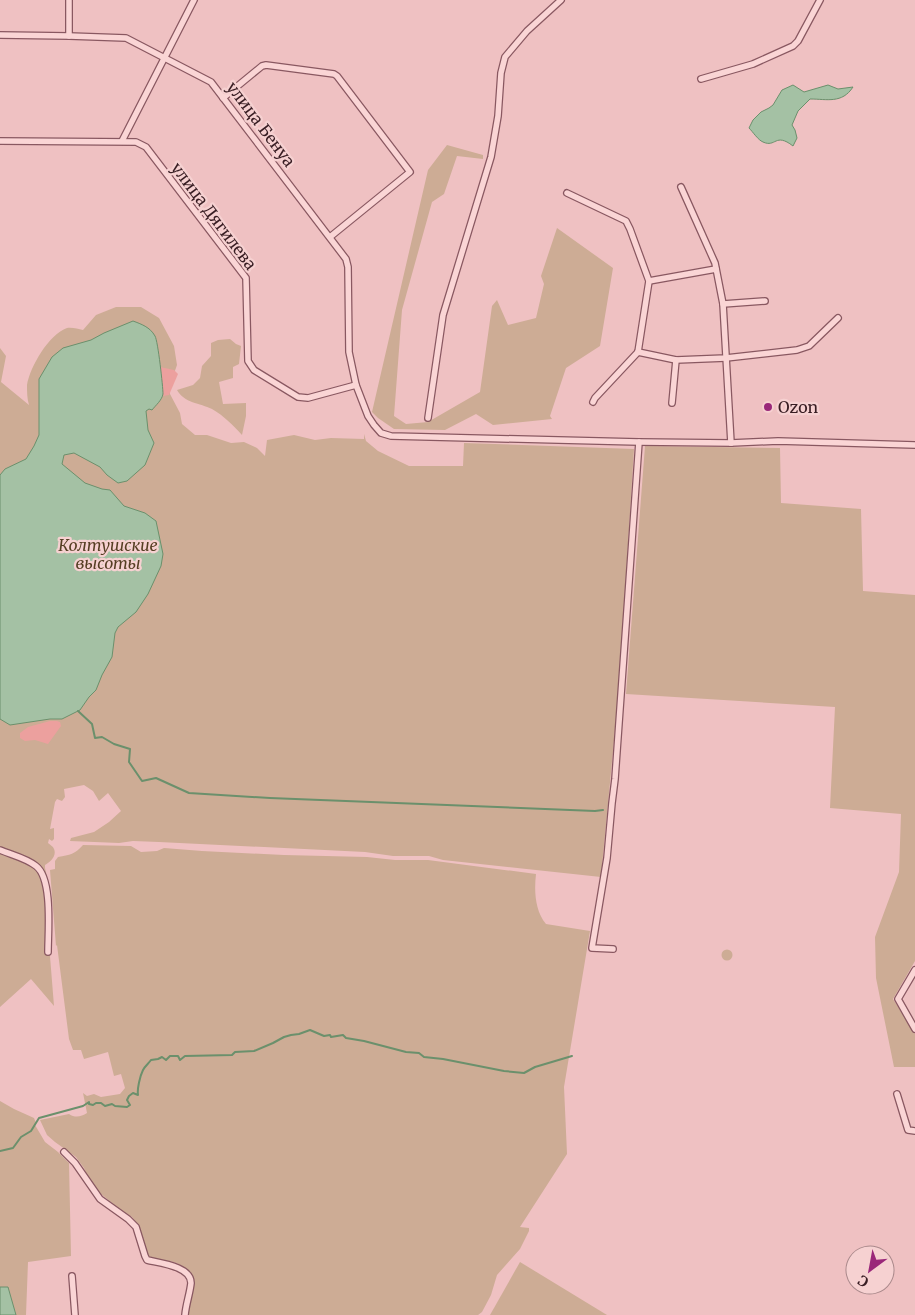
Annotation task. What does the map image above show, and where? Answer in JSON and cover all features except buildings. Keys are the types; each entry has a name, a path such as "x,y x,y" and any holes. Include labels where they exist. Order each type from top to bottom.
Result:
{"street":[{"path":"69,0 69,36"},
{"path":"122,141 194,0"},
{"path":"428,418 443,315 491,157 498,116 501,73 505,57 527,31 561,0"},
{"path":"701,79 753,64 793,46 798,41 820,0"},
{"name":"улица Бенуа","path":"0,35 126,38 211,82 346,259 348,266 349,352 356,385 368,416 380,433 391,436 639,442 732,443 778,441 915,445"},
{"path":"223,98 262,66 266,65 334,74 337,76 410,172 330,237"},
{"name":"улица Дягилева","path":"0,141 122,141 136,142 146,147 246,278 248,362 254,370 298,398 308,398 356,385"},
{"path":"681,187 715,262 722,304 732,443"},
{"path":"567,193 626,221 649,281 638,352 593,402"},
{"path":"649,281 716,269"},
{"path":"722,304 765,301"},
{"path":"638,352 676,360 726,358 803,349 809,346 838,318"},
{"path":"672,403 676,360"},
{"path":"613,949 592,948 607,858 615,779 639,442"},
{"path":"0,850 35,865 40,870 48,893 48,952"},
{"path":"915,970 898,1000 915,1029"},
{"path":"897,1094 908,1130 915,1131"},
{"path":"64,1152 75,1163 100,1199 136,1227 147,1260 171,1265 188,1275 191,1281 185,1315"},
{"path":"72,1276 75,1315"}],"green space":[{"path":"447,145 483,155 483,159 457,156 444,194 432,202 402,310 394,416 406,424 428,422 480,392 492,306 497,300 508,325 536,318 544,284 541,276 557,228 613,268 600,346 566,368 550,416 552,419 493,425 476,414 445,430 394,429 372,412 428,170"},
{"name":"Колтушские высоты","path":"116,307 141,307 159,318 174,346 177,365 170,385 170,394 180,413 182,424 195,435 207,435 231,443 244,442 257,448 265,456 267,440 294,435 315,440 331,438 364,439 364,434 366,441 378,451 409,466 463,466 464,443 634,449 619,688 601,877 443,860 429,856 393,856 365,852 159,842 70,841 71,838 94,832 121,811 108,793 99,801 93,791 84,785 64,789 65,797 62,801 57,799 55,802 50,829 54,828 54,839 52,841 49,839 48,843 54,848 55,854 45,865 48,881 49,944 54,1006 31,979 0,1007 0,348 6,356 1,382 29,405 27,385 29,378 36,361 47,344 60,331 67,328 83,330 96,315"},
{"path":"230,339 241,346 239,364 233,367 233,378 219,382 223,404 246,403 246,416 242,435 212,409 184,398 177,390 193,385 200,378 202,366 211,356 211,343"},
{"path":"645,446 780,448 781,503 861,509 863,591 915,595 915,961 893,999 915,1034 915,1067 894,1067 876,978 875,937 899,872 901,814 830,808 835,707 626,694"},
{"path":"83,845 131,846 141,852 157,851 164,848 284,855 428,860 536,874 536,900 542,919 546,924 590,931 564,1087 567,1154 520,1227 529,1228 529,1231 520,1249 497,1275 491,1295 482,1312 478,1315 188,1315 193,1284 190,1273 177,1263 156,1260 148,1256 138,1225 132,1217 100,1193 90,1182 84,1168 76,1157 47,1135 40,1120 69,1114 76,1116 87,1113 83,1093 87,1096 94,1094 101,1097 120,1094 125,1088 121,1074 114,1076 108,1052 84,1059 81,1050 73,1050 69,1039 56,946 50,870 55,869 55,861 58,857 72,854"},
{"path":"725,950 729,950 732,955 731,959 725,960 722,957 722,953"},
{"path":"0,1101 34,1118 35,1125 45,1142 69,1163 71,1256 28,1262 26,1315 0,1315"},
{"path":"520,1262 607,1315 490,1315"}],"sand":[{"path":"160,367 174,370 178,374 169,395 163,396"},
{"path":"50,721 60,722 61,726 48,744 35,740 25,741 20,738 20,733 28,727"}],"shaded area":[{"path":"793,85 804,92 828,85 838,89 853,87 844,96 839,98 828,100 810,99 798,111 792,125 797,138 793,146 783,140 771,143 761,141 749,128 753,120 761,112 773,105 782,90"},
{"path":"133,321 148,328 155,336 163,390 159,402 152,410 146,411 148,430 154,443 145,465 127,481 118,483 100,467 74,453 64,455 62,464 85,483 110,490 124,506 145,513 156,521 163,554 161,566 148,594 136,612 118,627 115,633 112,657 96,690 80,710 62,719 10,725 0,719 0,475 5,469 26,459 39,435 39,379 52,357 63,348 91,340"},
{"path":"0,1287 8,1287 16,1315 0,1315"}],"waterway":[{"path":"78,711 92,724 95,738 102,737 114,744 130,749 129,762 142,781 156,778 189,793 270,798 603,810"},
{"path":"0,1151 13,1148 21,1137 31,1131 39,1118 83,1106 89,1102 89,1104 93,1105 101,1103 105,1106 112,1104 127,1107 130,1105 127,1100 129,1096 133,1093 138,1095 138,1086 142,1073 151,1060 162,1057 166,1060 170,1056 178,1056 180,1060 185,1056 232,1055 235,1052 254,1051 284,1037 310,1030 324,1036 343,1035 346,1038 406,1052 419,1053 424,1057 524,1073 535,1067 572,1056"}],"place":[{"name":"Ozon","path":"768,407"}]}
